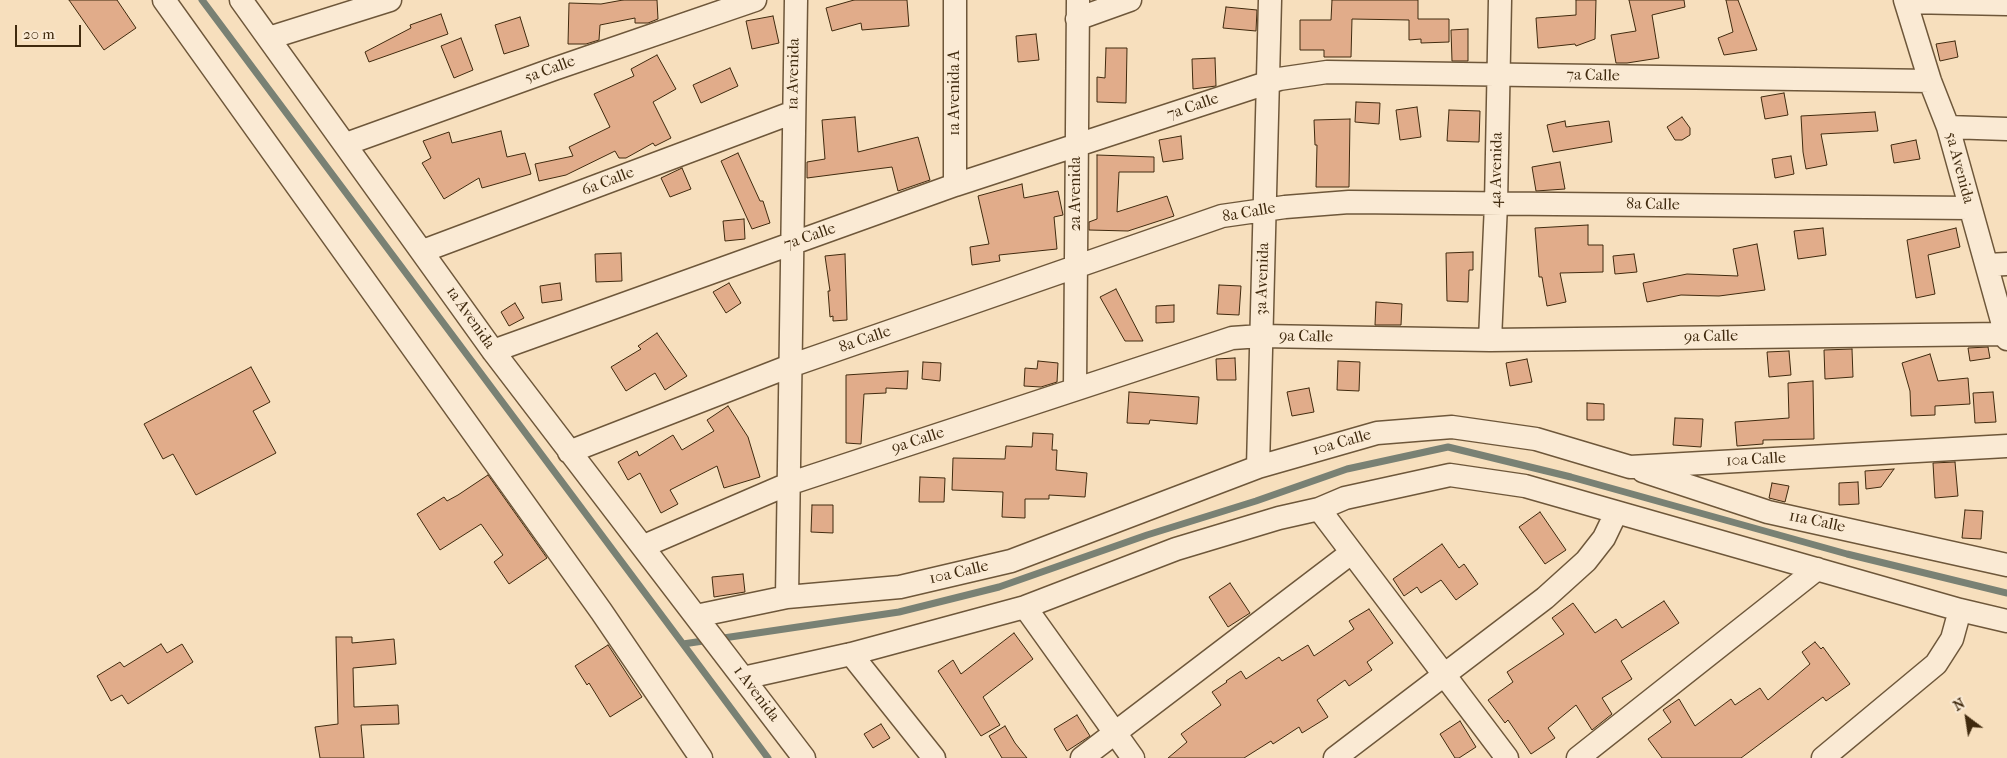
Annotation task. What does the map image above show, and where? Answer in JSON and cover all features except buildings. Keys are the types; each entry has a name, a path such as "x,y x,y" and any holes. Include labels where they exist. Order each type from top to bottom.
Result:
{"street":[{"path":"164,0 601,611 701,758"},
{"name":"1a Avenida","path":"241,0 494,351 569,452 702,623"},
{"path":"269,38 390,0"},
{"name":"5a Calle","path":"346,144 554,69 755,0"},
{"name":"1a Avenida","path":"786,598 796,0"},
{"name":"1a Avenida A","path":"955,0 955,185"},
{"path":"1077,10 1130,0"},
{"name":"3a Avenida","path":"1258,467 1270,0"},
{"name":"4a Avenida","path":"1490,340 1496,204 1500,0"},
{"path":"1905,1 2007,4"},
{"name":"5a Avenida","path":"1905,1 1930,81 1948,127 1969,208 1997,264 2006,336"},
{"name":"2a Avenida","path":"1075,389 1077,10"},
{"name":"7a Calle","path":"494,351 955,185 1279,79 1327,72 1930,81"},
{"name":"6a Calle","path":"423,251 794,112"},
{"path":"1948,127 2007,129"},
{"name":"8a Calle","path":"569,452 790,366 1222,216 1349,202 1969,208"},
{"name":"9a Calle","path":"644,546 788,484 1232,338 1261,336 1490,340 2006,336"},
{"name":"10a Calle","path":"702,623 786,598 900,587 1011,561 1258,467 1377,433 1452,427 1536,439 1630,467 2007,446"},
{"name":"11a Calle","path":"1630,467 1768,512 2007,565"},
{"path":"743,678 851,654 1025,607 1176,549 1280,518 1319,509 1346,498 1450,475 1525,486 1817,570 1960,610 2007,621"},
{"path":"1319,509 1507,758"},
{"path":"1336,758 1545,598 1586,561 1604,538 1616,513"},
{"path":"1082,758 1351,553"},
{"path":"1578,758 1817,570"},
{"path":"1025,607 1133,758"},
{"path":"1823,758 1936,664 1952,639 1960,610"},
{"name":"1 Avenida","path":"702,623 804,758"},
{"path":"851,654 934,758"}],"waterway":[{"path":"202,0 683,644 899,612 999,587 1147,535 1256,501 1347,469 1448,447 1571,477 1847,554 2007,593"},
{"path":"683,644 768,758"}]}
